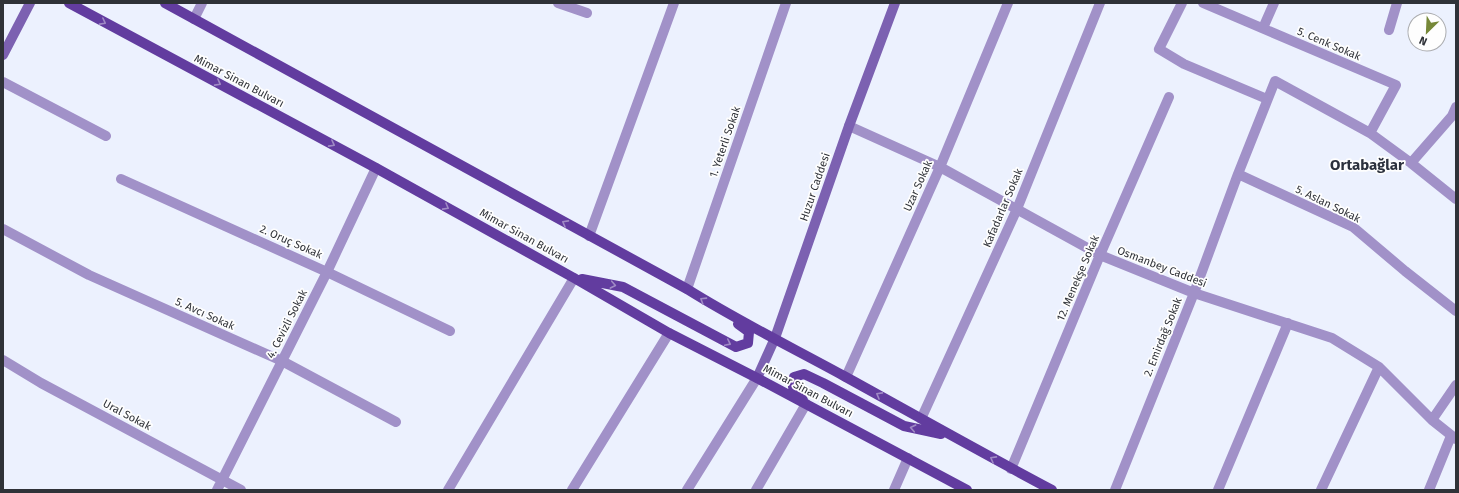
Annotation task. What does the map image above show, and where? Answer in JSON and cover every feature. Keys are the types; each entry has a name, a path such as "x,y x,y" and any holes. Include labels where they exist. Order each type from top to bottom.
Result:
{"main road":[{"path":"3,55 30,3"},
{"name":"Mimar Sinan Bulvarı","path":"69,3 376,168 670,333 967,490"},
{"path":"165,3 687,289 725,313 775,338 1011,469 1052,490"},
{"name":"Huzur Caddesi","path":"757,378 775,338 849,126 895,3"},
{"path":"574,278 623,287 736,347 748,343 749,332 725,313"},
{"path":"806,404 793,387 794,377 804,374 904,426 951,436"}],"street":[{"path":"194,19 202,3"},
{"path":"558,3 586,14"},
{"path":"589,236 674,3"},
{"name":"1. Yeterli Sokak","path":"687,289 786,3"},
{"name":"Uzar Sokak","path":"846,377 940,167 1008,3"},
{"name":"Kafadarlar Sokak","path":"921,419 1017,209 1100,3"},
{"path":"1182,3 1159,49 1184,64 1267,98"},
{"name":"5. Cenk Sokak","path":"1203,3 1396,85 1370,133"},
{"path":"1263,28 1274,3"},
{"path":"1389,30 1397,3"},
{"name":"2. Emirdağ Sokak","path":"1115,490 1194,293 1267,98 1275,81 1370,133"},
{"path":"3,82 106,136"},
{"name":"12. Menekşe Sokak","path":"1011,469 1100,255 1169,97"},
{"path":"1411,163 1452,116 1456,107"},
{"name":"Osmanbey Caddesi","path":"849,126 940,167 1100,255 1194,293 1332,338 1379,367 1432,420 1454,437"},
{"path":"1370,133 1456,199"},
{"name":"4. Cevizli Sokak","path":"217,490 327,272 376,168"},
{"name":"5. Aslan Sokak","path":"1238,174 1352,227 1456,311"},
{"name":"2. Oruç Sokak","path":"121,179 327,272 450,331"},
{"name":"5. Avcı Sokak","path":"3,229 89,275 282,361 396,422"},
{"path":"448,490 574,278"},
{"path":"1218,490 1288,323"},
{"path":"572,490 670,333"},
{"name":"Ural Sokak","path":"3,360 40,383 241,490"},
{"path":"1322,490 1379,367"},
{"path":"687,490 757,378"},
{"path":"1432,420 1456,385"},
{"path":"756,490 806,404"},
{"path":"1429,490 1454,437"},
{"path":"894,490 908,458"}],"district":[{"name":"Ortabağlar","path":"1367,165"}]}
